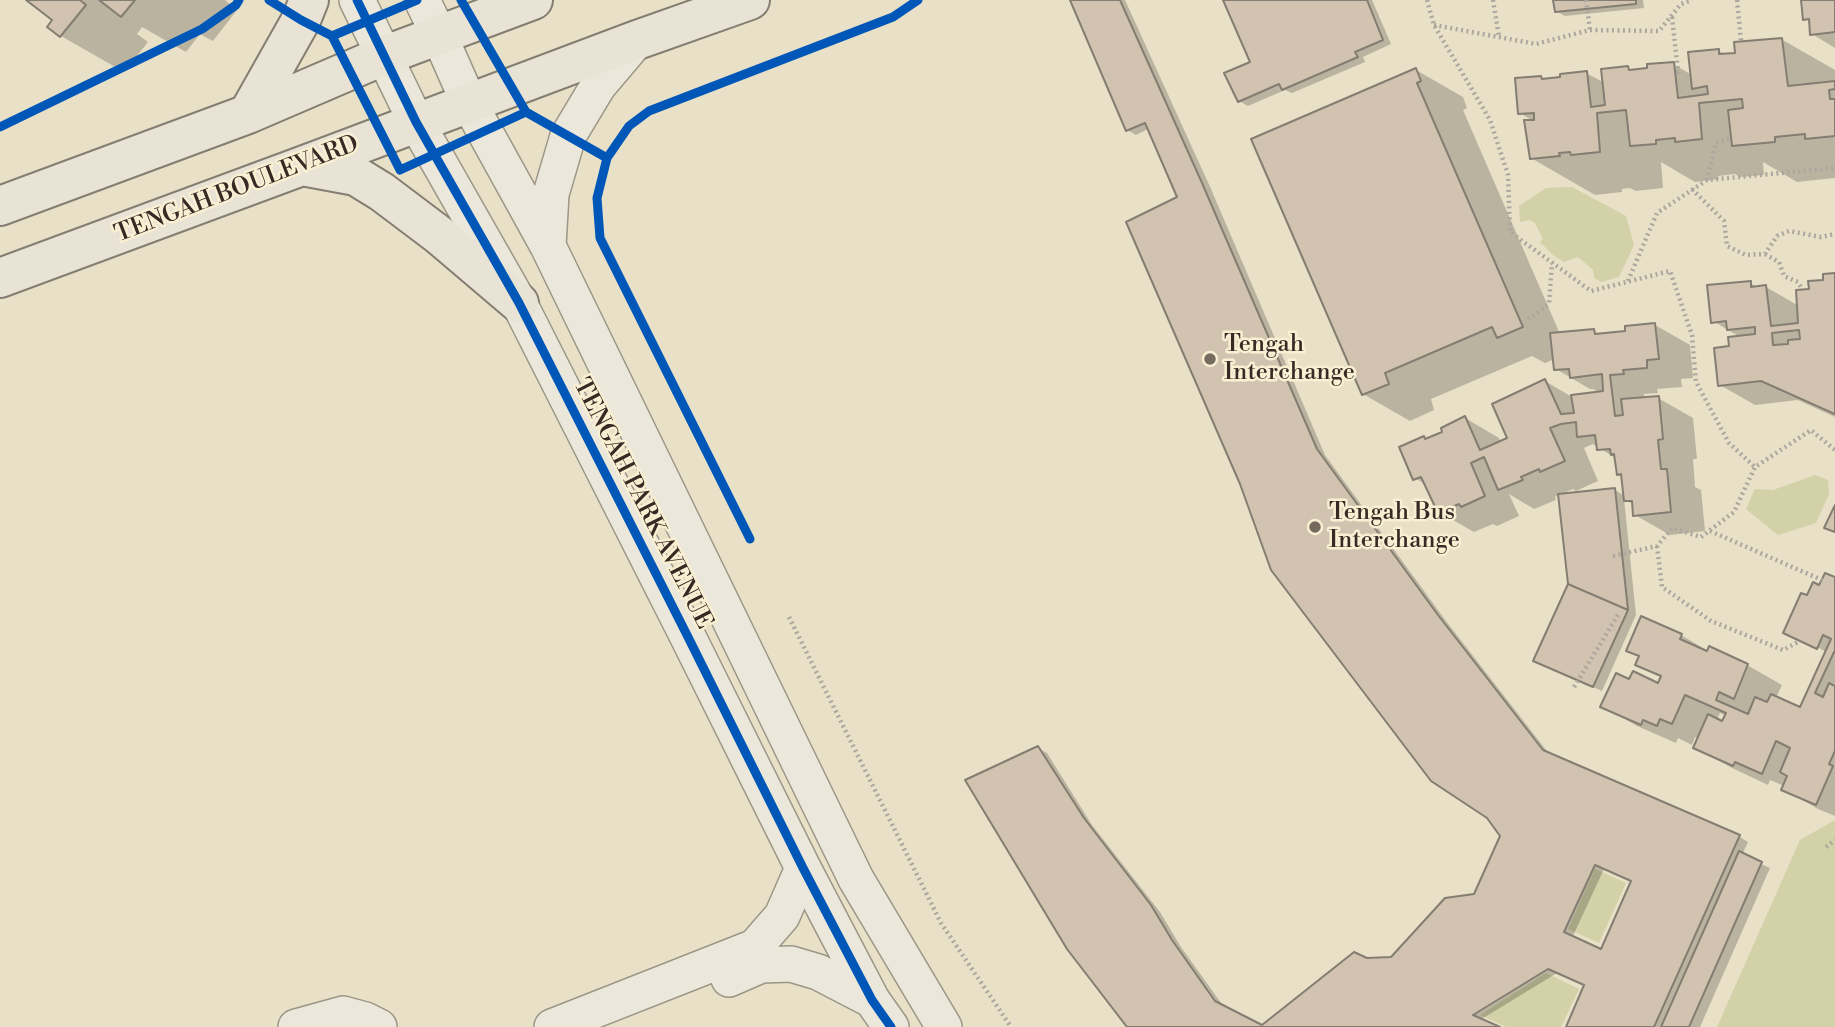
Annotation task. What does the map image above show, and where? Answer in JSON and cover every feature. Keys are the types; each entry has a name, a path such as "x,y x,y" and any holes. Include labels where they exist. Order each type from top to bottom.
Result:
{"main road":[{"path":"248,114 302,20 309,0"},
{"path":"0,206 248,114 383,56 533,0"},
{"name":"TENGAH BOULEVARD","path":"0,278 750,0"},
{"path":"302,166 356,176 382,192 439,235 519,303"}],"street":[{"name":"TENGAH PARK AVENUE","path":"356,0 416,122 519,303 803,868 881,1014"},
{"name":"TENGAH PARK AVENUE","path":"422,0 469,103 548,246 856,878 944,1027"},
{"path":"548,246 551,194 568,136 598,86 637,40"},
{"path":"552,1027 755,947 782,916 803,868"},
{"path":"615,1027 761,965 791,964 818,972 881,1014"},
{"path":"296,1027 343,1014 379,1027"}],"path":[{"path":"1427,0 1434,25 1490,120 1508,175 1510,232 1591,291 1670,271 1692,335 1696,382 1729,443 1755,467"},
{"path":"1493,0 1499,37"},
{"path":"1586,0 1590,30"},
{"path":"1434,25 1536,44 1590,30 1659,31 1681,4 1692,0"},
{"path":"1737,0 1741,41"},
{"path":"1672,15 1678,72 1675,72"},
{"path":"1707,180 1716,143 1731,138"},
{"path":"1628,282 1657,213 1707,180 1835,168"},
{"path":"1692,189 1724,221 1727,246 1746,256 1765,254 1779,262 1784,276 1798,282 1802,289"},
{"path":"1765,254 1777,236 1789,231 1821,237 1835,234"},
{"path":"1528,319 1549,304 1552,262"},
{"path":"1613,556 1657,547 1672,528 1701,537 1734,512 1755,467 1811,430 1835,450"},
{"path":"1710,530 1822,580"},
{"path":"1657,547 1662,587 1711,621 1783,650 1800,642"},
{"path":"1574,687 1618,615"},
{"path":"789,617 941,923 1011,1027"},
{"path":"1826,847 1835,839"}],"green space":[{"path":"1572,187 1626,216 1634,245 1619,277 1601,282 1594,278 1593,270 1578,257 1564,262 1540,242 1543,239 1535,223 1530,220 1520,222 1519,206 1546,188"},
{"path":"1815,475 1828,480 1829,494 1816,523 1778,535 1746,509 1755,489 1773,490"},
{"path":"1835,820 1835,1027 1717,1027 1800,840"},
{"path":"1595,869 1626,883 1599,943 1568,929"},
{"path":"1546,973 1579,989 1561,1027 1506,1027 1480,1015"}],"building":[{"path":"26,0 80,0 86,5 60,37 47,27 52,20"},
{"path":"99,0 135,0 121,17"},
{"name":"Tengah Bus Interchange","path":"1070,0 1120,0 1317,449 1438,615 1543,750 1740,835 1654,1027 1566,1027 1584,985 1548,969 1473,1015 1500,1027 1127,1027 1067,949 965,780 1038,746 1084,818 1151,905 1215,1001 1262,1025 1354,952 1367,958 1391,957 1445,898 1474,894 1500,836 1487,818 1431,781 1271,570 1240,484 1126,222 1177,197 1145,123 1126,131","holes":["1595,865 1631,881 1601,949 1564,932"]},
{"path":"1223,0 1367,0 1383,40 1355,52 1358,57 1282,90 1279,84 1238,102 1224,73 1250,62"},
{"path":"1553,0 1636,0 1636,4 1555,12"},
{"path":"1801,0 1835,0 1835,32 1810,35 1809,19 1803,20"},
{"path":"1782,38 1788,86 1835,81 1835,89 1829,90 1830,99 1835,99 1835,136 1805,139 1805,134 1775,137 1775,142 1732,146 1728,110 1743,108 1742,99 1699,103 1702,139 1675,142 1675,138 1656,140 1656,144 1630,146 1626,110 1597,113 1600,152 1571,155 1570,152 1559,153 1560,156 1530,159 1524,120 1534,120 1534,113 1518,114 1515,78 1541,76 1542,79 1587,71 1591,107 1605,105 1601,69 1628,66 1629,70 1647,68 1647,64 1674,62 1678,98 1708,94 1707,86 1692,89 1688,52 1719,49 1719,54 1735,53 1734,42"},
{"path":"1416,68 1421,81 1417,83 1523,327 1497,338 1492,327 1385,373 1389,384 1362,395 1251,139"},
{"path":"1835,273 1835,414 1761,381 1718,386 1714,348 1729,346 1728,337 1755,334 1755,327 1727,330 1726,321 1711,323 1707,285 1751,281 1751,287 1766,285 1771,326 1798,323 1796,290 1809,289 1808,281 1823,280 1823,274","holes":["1799,330 1800,339 1788,340 1788,344 1773,345 1772,333"]},
{"path":"1655,323 1659,359 1647,360 1647,368 1623,370 1624,374 1610,375 1615,416 1623,415 1621,399 1659,396 1663,439 1658,440 1661,469 1667,469 1671,512 1633,516 1632,501 1624,501 1621,474 1617,475 1614,454 1611,455 1610,449 1597,450 1595,435 1577,437 1576,422 1550,428 1565,461 1540,472 1539,469 1521,477 1523,480 1498,490 1484,457 1471,463 1485,496 1461,507 1459,504 1438,513 1421,477 1413,480 1399,447 1424,436 1425,439 1442,432 1441,428 1465,416 1480,450 1507,438 1492,404 1545,379 1561,414 1574,413 1571,395 1603,391 1602,374 1570,378 1569,369 1554,370 1550,333 1594,329 1595,334 1625,331 1625,326"},
{"path":"1615,488 1628,610 1568,584 1558,494"},
{"path":"1835,505 1835,532 1824,528"},
{"path":"1825,573 1835,577 1835,653 1815,693 1823,697 1829,683 1835,686 1835,751 1829,764 1833,766 1816,805 1781,790 1787,776 1780,772 1790,748 1776,741 1762,774 1735,762 1733,766 1693,748 1708,714 1722,721 1726,713 1685,695 1672,724 1660,719 1657,726 1643,720 1641,725 1600,707 1616,673 1629,679 1633,671 1658,683 1661,676 1635,665 1639,656 1626,651 1641,616 1682,634 1680,639 1707,651 1709,646 1748,664 1734,699 1719,692 1716,700 1748,714 1755,697 1767,702 1771,694 1800,707 1831,639 1823,635 1817,649 1783,633 1801,593 1807,595 1813,582 1819,585"},
{"path":"1568,584 1628,610 1593,687 1533,661"},
{"path":"1739,851 1762,862 1689,1027 1661,1027"}],"cycle path":[{"path":"0,127 202,29 239,0"},
{"path":"269,0 332,36 400,170 526,112 461,0"},
{"path":"357,0 416,122 519,303 803,868 872,1000 891,1027"},
{"path":"332,36 417,0"},
{"path":"750,539 600,238 597,198 607,158 629,126 649,111 893,17 918,0"},
{"path":"526,112 607,158"}],"place":[{"name":"Tengah Interchange","path":"1210,359"},
{"name":"Tengah Bus Interchange","path":"1315,527"}]}
